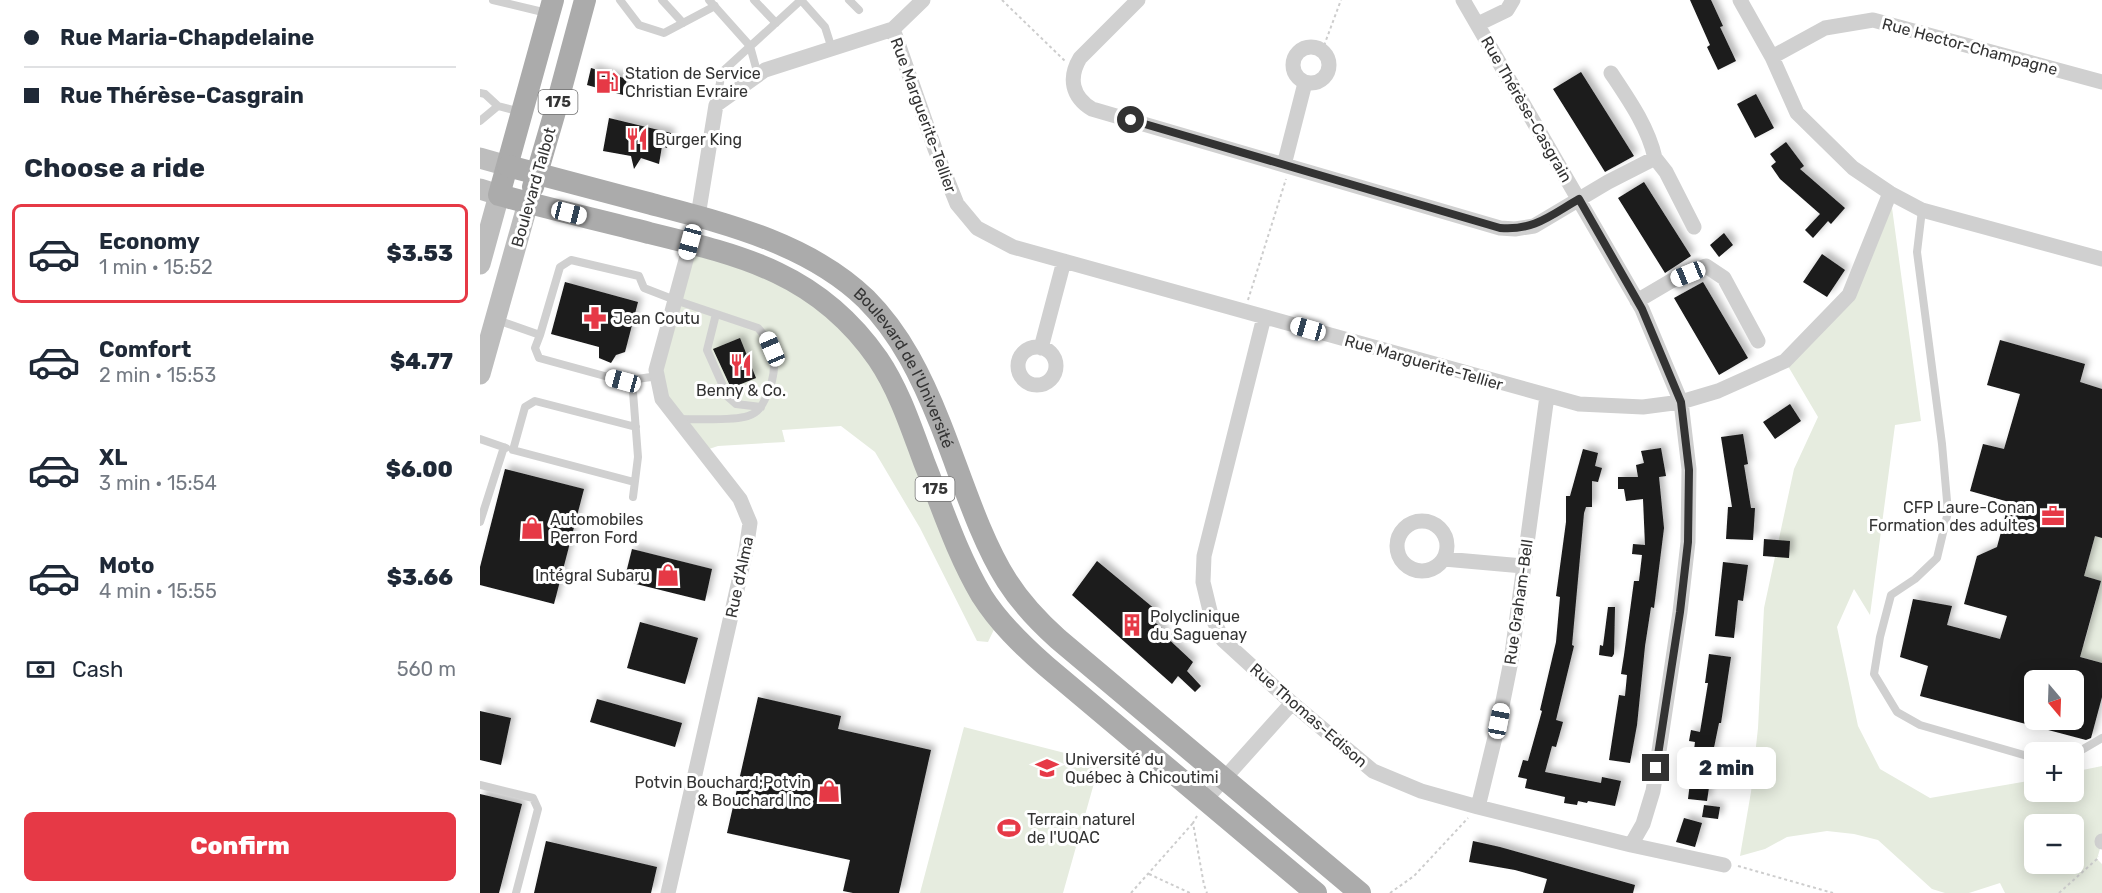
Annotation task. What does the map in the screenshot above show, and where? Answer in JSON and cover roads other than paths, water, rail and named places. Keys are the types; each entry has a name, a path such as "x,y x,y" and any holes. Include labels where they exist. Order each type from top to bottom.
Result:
{"main road":[{"name":"Boulevard Talbot","path":"480,374 585,0"},
{"name":"Boulevard Talbot","path":"480,264 490,192 508,166 551,7"},
{"name":"Boulevard de l'Université","path":"480,158 743,229 815,261 839,276 881,316 912,360 926,387 984,536 1002,572 1021,601 1058,639 1224,778 1349,890"},
{"name":"Boulevard de l'Université","path":"490,192 729,253 768,267 804,286 828,304 848,322 879,361 892,383 958,547 983,597 999,619 1021,644 1316,893"}],"street":[{"path":"698,216 716,105 765,70 893,29 923,0"},
{"path":"1138,0 1080,58 1073,76 1076,93 1083,104 1092,109 1500,228 1515,229 1534,226 1654,158"},
{"name":"Rue Thérèse-Casgrain","path":"1463,0 1637,301 1681,402 1689,470 1688,542 1680,612 1653,791 1643,824 1630,845"},
{"name":"Rue Thérèse-Casgrain","path":"1478,24 1508,10 1513,0"},
{"path":"1740,0 1772,57 1797,113 1853,168 1890,193 1922,210 2102,259"},
{"name":"Rue Hector-Champagne","path":"1772,57 1825,28 1873,20 2102,82"},
{"name":"Rue Marguerite-Tellier","path":"893,29 957,204 977,228 1013,246 1064,261 1579,404 1643,407 1681,402 1718,391 1785,361 1850,295 1890,193"},
{"path":"1311,47 1322,51 1329,61 1327,74 1318,82 1305,83 1293,71 1293,60 1300,50 1311,47"},
{"path":"1611,73 1633,106 1651,140 1654,158 1666,172 1694,227"},
{"path":"1287,166 1305,83"},
{"name":"Rue d'Alma","path":"668,893 746,550 750,523 740,499 662,399 656,370 698,216"},
{"path":"1041,348 1064,261"},
{"path":"1637,301 1671,281 1706,266 1724,278 1758,341"},
{"name":"Rue Thomas-Edison","path":"1264,317 1204,556 1203,582 1211,615 1222,640 1373,771 1421,791 1478,807 1630,845 1724,865"},
{"name":"Rue Graham-Bell","path":"1478,807 1511,661 1547,396"},
{"path":"1444,559 1523,566"},
{"path":"1205,800 1292,703"}],"lane":[{"path":"493,0 551,7"},
{"path":"620,0 639,26 664,33 712,3 750,46 758,75"},
{"path":"662,0 683,23"},
{"path":"754,0 776,22"},
{"path":"716,105 722,72 801,0 825,27 832,49"},
{"path":"849,0 859,10"},
{"path":"480,93 498,106 522,113"},
{"path":"480,121 498,106"},
{"path":"1922,210 1917,252 1942,444 1948,512 1937,558 1915,579 1891,595 1880,637 1874,674 1897,712 1920,725 2024,755"},
{"path":"658,376 623,381 539,358 536,348 560,267 571,260 639,276 644,288 758,328 767,337 772,349 774,376 761,407 756,413 746,417 678,419"},
{"path":"716,314 707,350 728,397 733,402 761,407"},
{"path":"495,320 540,335"},
{"path":"632,379 638,457 633,497"},
{"path":"513,450 525,407 535,401 636,427"},
{"path":"480,439 634,482"},
{"path":"480,522 504,447"},
{"path":"2084,749 2102,738"},
{"path":"480,785 532,798 538,809 516,893"}],"place":[{"name":"Station de Service Christian Evraire","path":"607,82"},
{"name":"Burger King","path":"637,139"},
{"name":"Jean Coutu","path":"595,318"},
{"name":"Benny & Co.","path":"741,365"},
{"name":"CFP Laure-Conan Formation des adultes","path":"2053,516"},
{"name":"Automobiles Perron Ford","path":"532,528"},
{"name":"Intégral Subaru","path":"668,575"},
{"name":"Polyclinique du Saguenay","path":"1132,625"},
{"name":"Université du Québec à Chicoutimi","path":"1047,768"},
{"name":"Potvin Bouchard;Potvin & Bouchard Inc","path":"829,791"},
{"name":"Terrain naturel de l'UQAC","path":"1009,828"}]}
